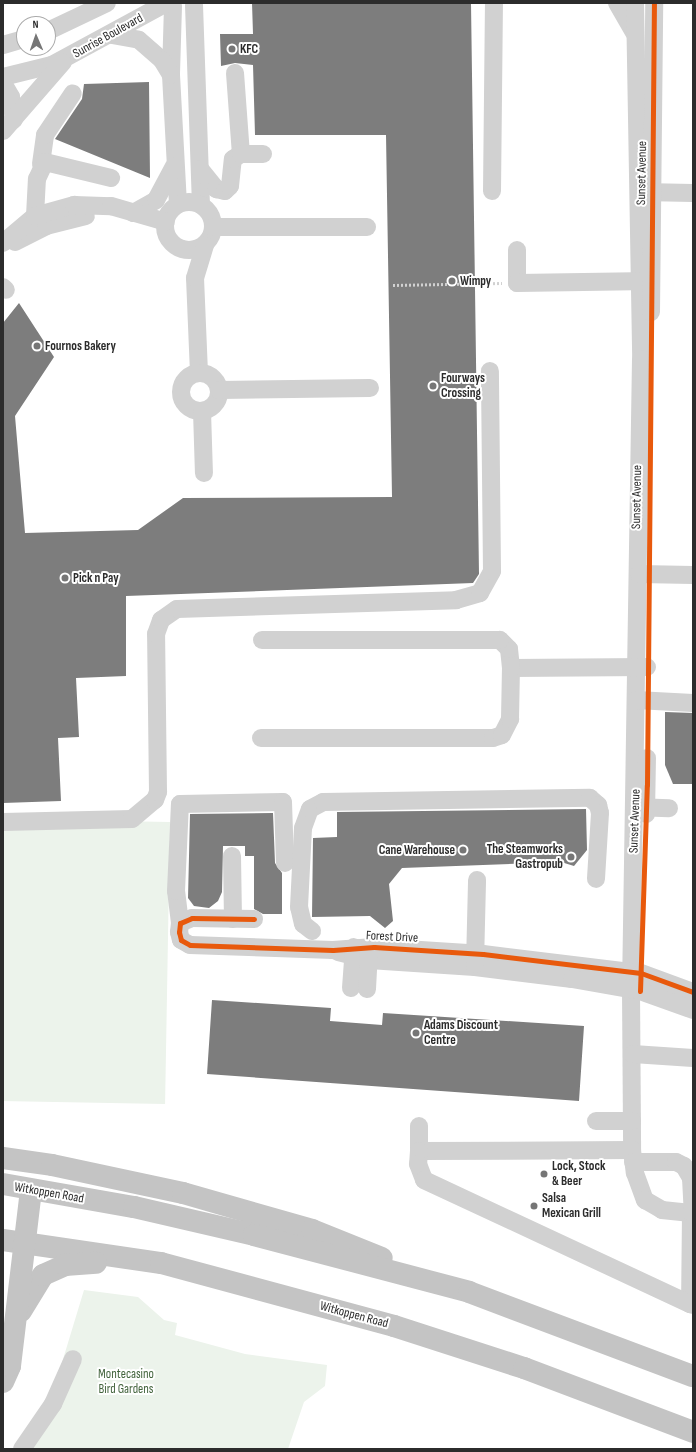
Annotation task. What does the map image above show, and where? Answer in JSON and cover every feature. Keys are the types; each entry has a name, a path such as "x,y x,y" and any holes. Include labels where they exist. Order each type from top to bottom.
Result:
{"main road":[{"path":"3,1158 117,1178 312,1230 469,1292"},
{"name":"Witkoppen Road","path":"3,1184 134,1207 254,1235 469,1292 693,1376"},
{"path":"3,1382 10,1366 16,1320 13,1241 31,1190"},
{"name":"Witkoppen Road","path":"13,1241 161,1263 394,1326 524,1368 693,1432"},
{"path":"16,1320 33,1288 53,1269 80,1262 161,1263"}],"street":[{"path":"56,27 107,3"},
{"path":"492,191 494,3"},
{"path":"617,3 635,33"},
{"name":"Sunset Avenue","path":"635,3 635,33 646,192"},
{"name":"Sunset Avenue","path":"654,3 646,192 642,701 633,1054 633,1156 637,1184 650,1205 692,1214"},
{"path":"178,204 168,4 195,4 201,205"},
{"name":"Sunrise Boulevard","path":"3,77 38,70 66,59 168,4"},
{"path":"112,35 139,40 162,60 171,75"},
{"path":"3,45 16,41"},
{"path":"8,126 66,59"},
{"path":"235,73 241,154"},
{"path":"3,83 11,97 8,126"},
{"path":"35,216 45,135 73,93"},
{"path":"200,168 216,189 225,190 230,186 230,165 241,154 263,154"},
{"path":"41,164 52,161 111,178"},
{"path":"133,213 156,200 175,163"},
{"path":"646,192 693,193"},
{"path":"195,278 169,234 168,214 178,204 190,202 201,205 212,218 213,227 205,245 195,278 199,373"},
{"path":"3,243 35,216 52,209 92,205 133,213 169,234 191,250 205,245"},
{"path":"3,252 30,232 78,216 112,218 169,234"},
{"path":"213,227 367,227"},
{"path":"517,250 517,282 645,282"},
{"name":"Sunset Avenue","path":"643,574 640,318 645,282"},
{"path":"608,283 624,291 640,318"},
{"path":"3,822 132,819 154,800 158,792 156,634 161,620 177,609 456,600 480,593 492,571 490,371"},
{"path":"199,373 210,376 219,390 216,402 202,411 186,404 181,394 188,378 199,373"},
{"path":"219,390 370,388"},
{"path":"202,411 204,473"},
{"path":"643,574 693,575"},
{"path":"261,738 494,738 506,730 510,719 511,668 509,649 500,640 262,640"},
{"path":"511,668 642,667"},
{"path":"642,701 693,703"},
{"path":"312,931 303,924 299,907 303,828 310,809 323,802 590,798 598,805 600,813 596,879"},
{"path":"254,919 192,918 180,923 176,891 180,804 283,802 285,863"},
{"path":"640,807 670,808"},
{"path":"232,856 233,919"},
{"path":"475,960 477,880"},
{"name":"Forest Drive","path":"180,923 181,940 190,945 334,950 636,972 693,992"},
{"path":"359,989 361,953"},
{"name":"Forest Drive","path":"475,960 635,995 693,1010"},
{"path":"633,1054 693,1058"},
{"path":"596,1121 632,1121"},
{"path":"419,1126 418,1164 424,1180 692,1304 691,1178 684,1166 633,1156 419,1151"},
{"path":"22,1449 54,1404 73,1360"}],"path":[{"path":"393,285 517,282"}],"green space":[{"path":"3,819 170,822 165,1104 3,1101"},
{"name":"Montecasino Bird Gardens","path":"84,1290 138,1297 164,1320 177,1323 175,1335 245,1354 327,1365 325,1386 304,1402 288,1449 17,1449 41,1414 57,1379"}],"building":[{"name":"Fourways Crossing","path":"252,3 471,3 479,574 473,583 126,596 126,676 76,678 79,737 58,738 61,801 3,803 3,323 19,303 54,357 15,416 25,533 138,530 183,498 392,497 386,135 255,135 253,65 235,63 221,66 220,34 253,34"},
{"path":"149,82 150,178 55,139 82,99 84,84"},
{"path":"665,712 693,713 693,784 673,784 665,765"},
{"path":"586,809 587,850 574,866 561,862 402,868 389,884 393,921 385,928 370,916 312,917 313,838 337,837 337,812"},
{"path":"273,813 275,863 282,873 282,914 263,914 254,909 254,856 245,856 245,846 223,846 222,892 218,901 209,908 194,906 188,898 190,814"},
{"path":"212,1000 331,1008 330,1021 382,1025 383,1013 584,1026 579,1101 207,1074"}],"cycle path":[{"path":"640,991 647,785 654,3"},
{"path":"254,919 192,918 180,923 179,932 181,940 190,945 333,950 374,947 483,954 641,973 693,992"}],"place":[{"name":"KFC","path":"232,49"},
{"name":"Wimpy","path":"452,281"},
{"name":"Fournos Bakery","path":"37,346"},
{"name":"Fourways Crossing","path":"433,386"},
{"name":"Pick n Pay","path":"65,578"},
{"name":"Cane Warehouse","path":"463,850"},
{"name":"The Steamworks Gastropub","path":"571,857"},
{"name":"Adams Discount Centre","path":"416,1033"},
{"name":"Lock, Stock & Beer","path":"544,1174"},
{"name":"Salsa Mexican Grill","path":"534,1206"}]}
